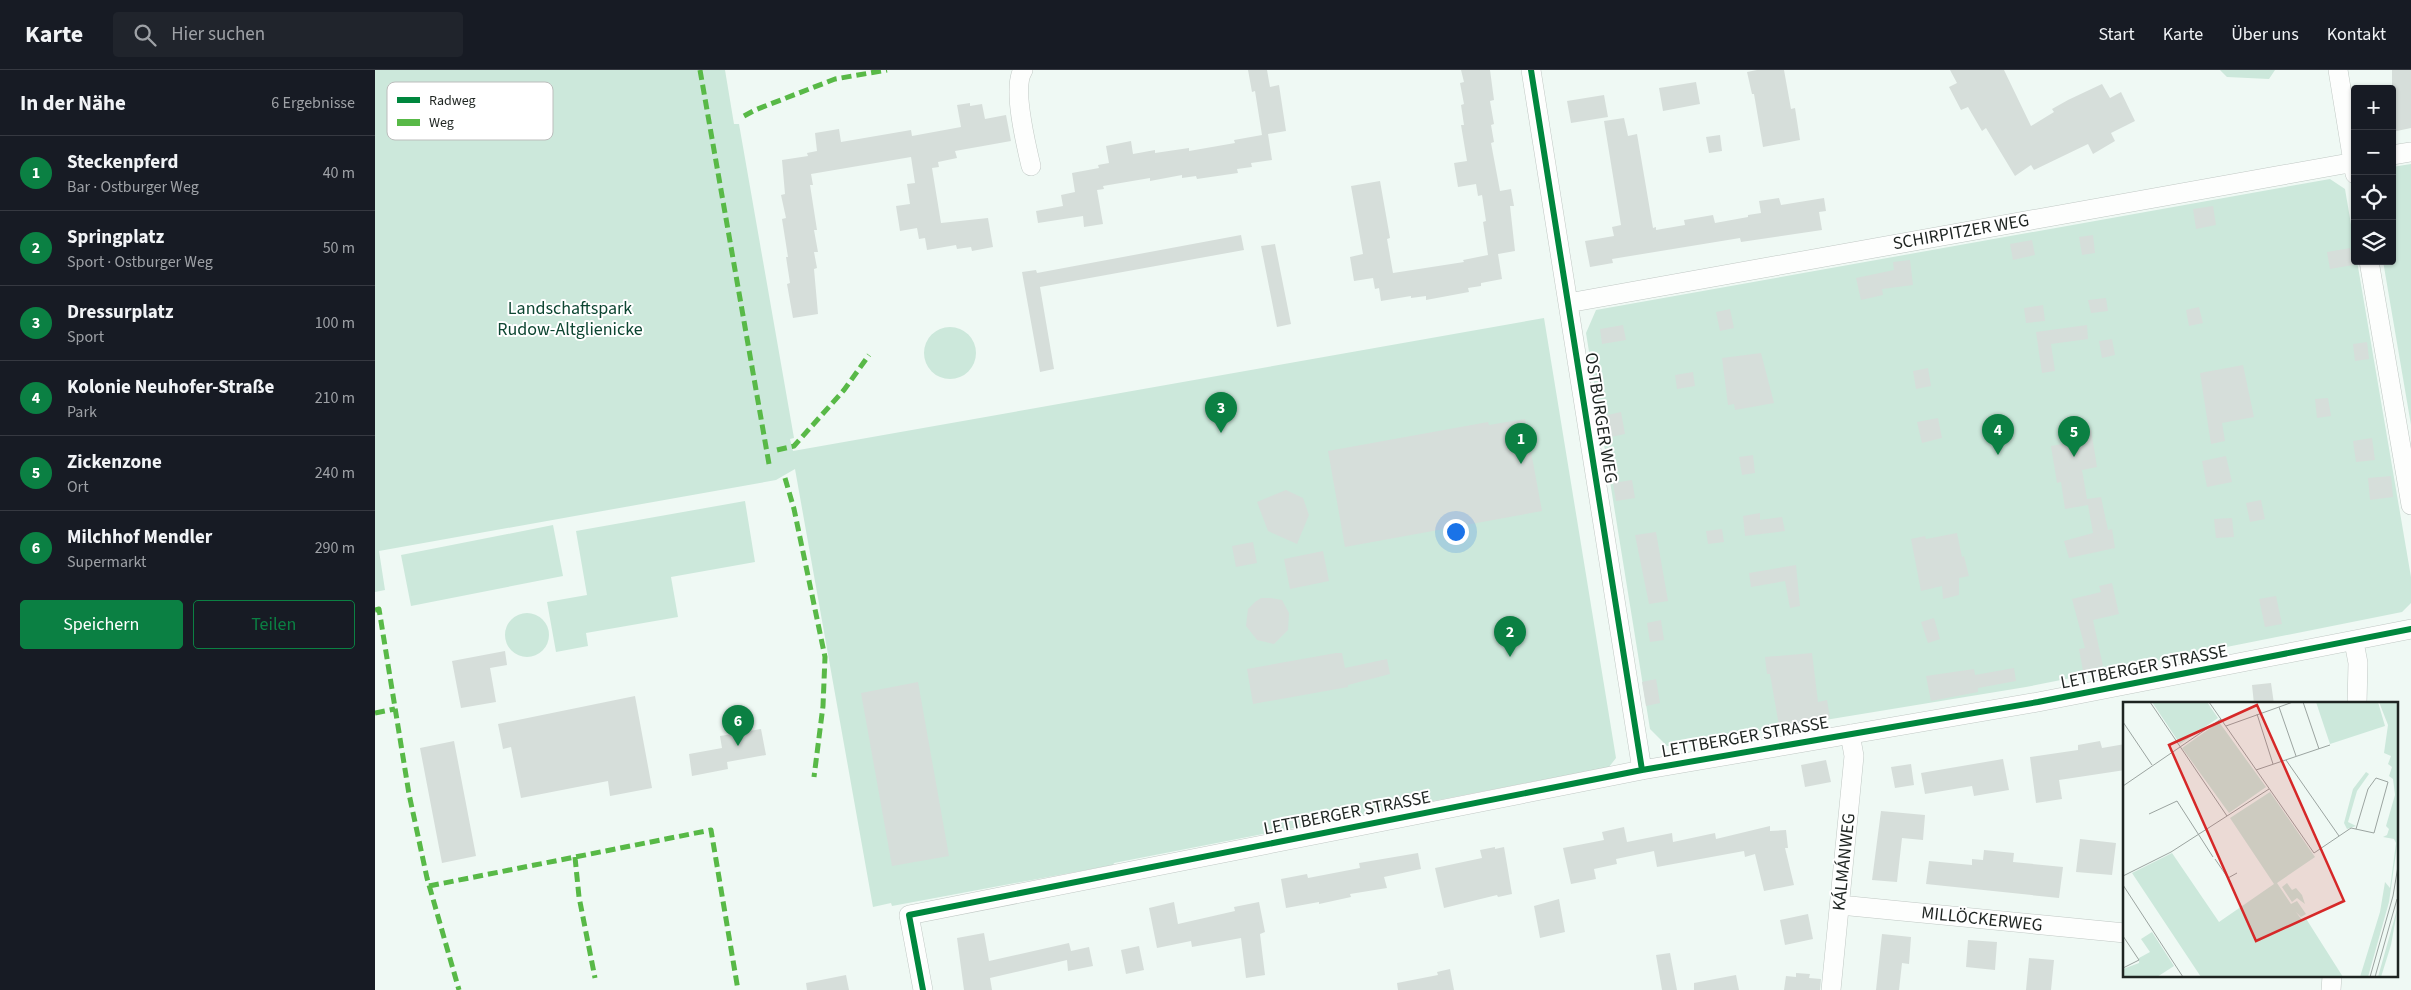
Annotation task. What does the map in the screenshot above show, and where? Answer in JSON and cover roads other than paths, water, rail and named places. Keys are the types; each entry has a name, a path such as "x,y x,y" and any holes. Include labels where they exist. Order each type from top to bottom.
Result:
{"street":[{"path":"1023,70 1019,76 1020,104 1031,166"},
{"name":"OSTBURGER WEG","path":"1531,70 1642,770"},
{"path":"2338,70 2351,148"},
{"path":"2396,154 2411,152"},
{"name":"SCHIRPITZER WEG","path":"1568,303 2351,167"},
{"path":"2370,265 2411,505"},
{"name":"LETTBERGER STRASSE","path":"923,990 909,915 1642,770 2039,702 2354,642 2411,629"},
{"path":"2354,642 2358,663 2357,702"},
{"name":"KÁLMÁNWEG","path":"1831,990 1855,756 1850,734"},
{"name":"MILLÖCKERWEG","path":"1840,905 2123,933"}],"place":[{"name":"Dressurplatz","path":"1221,433"},
{"name":"Kolonie Neuhofer-Straße","path":"1998,455"},
{"name":"Zickenzone","path":"2074,457"},
{"name":"Steckenpferd","path":"1521,464"},
{"name":"Springplatz","path":"1510,657"},
{"name":"Milchhof Mendler","path":"738,746"}],"park label":[{"name":"Landschaftspark Rudow-Altglienicke","path":"570,318"}]}
